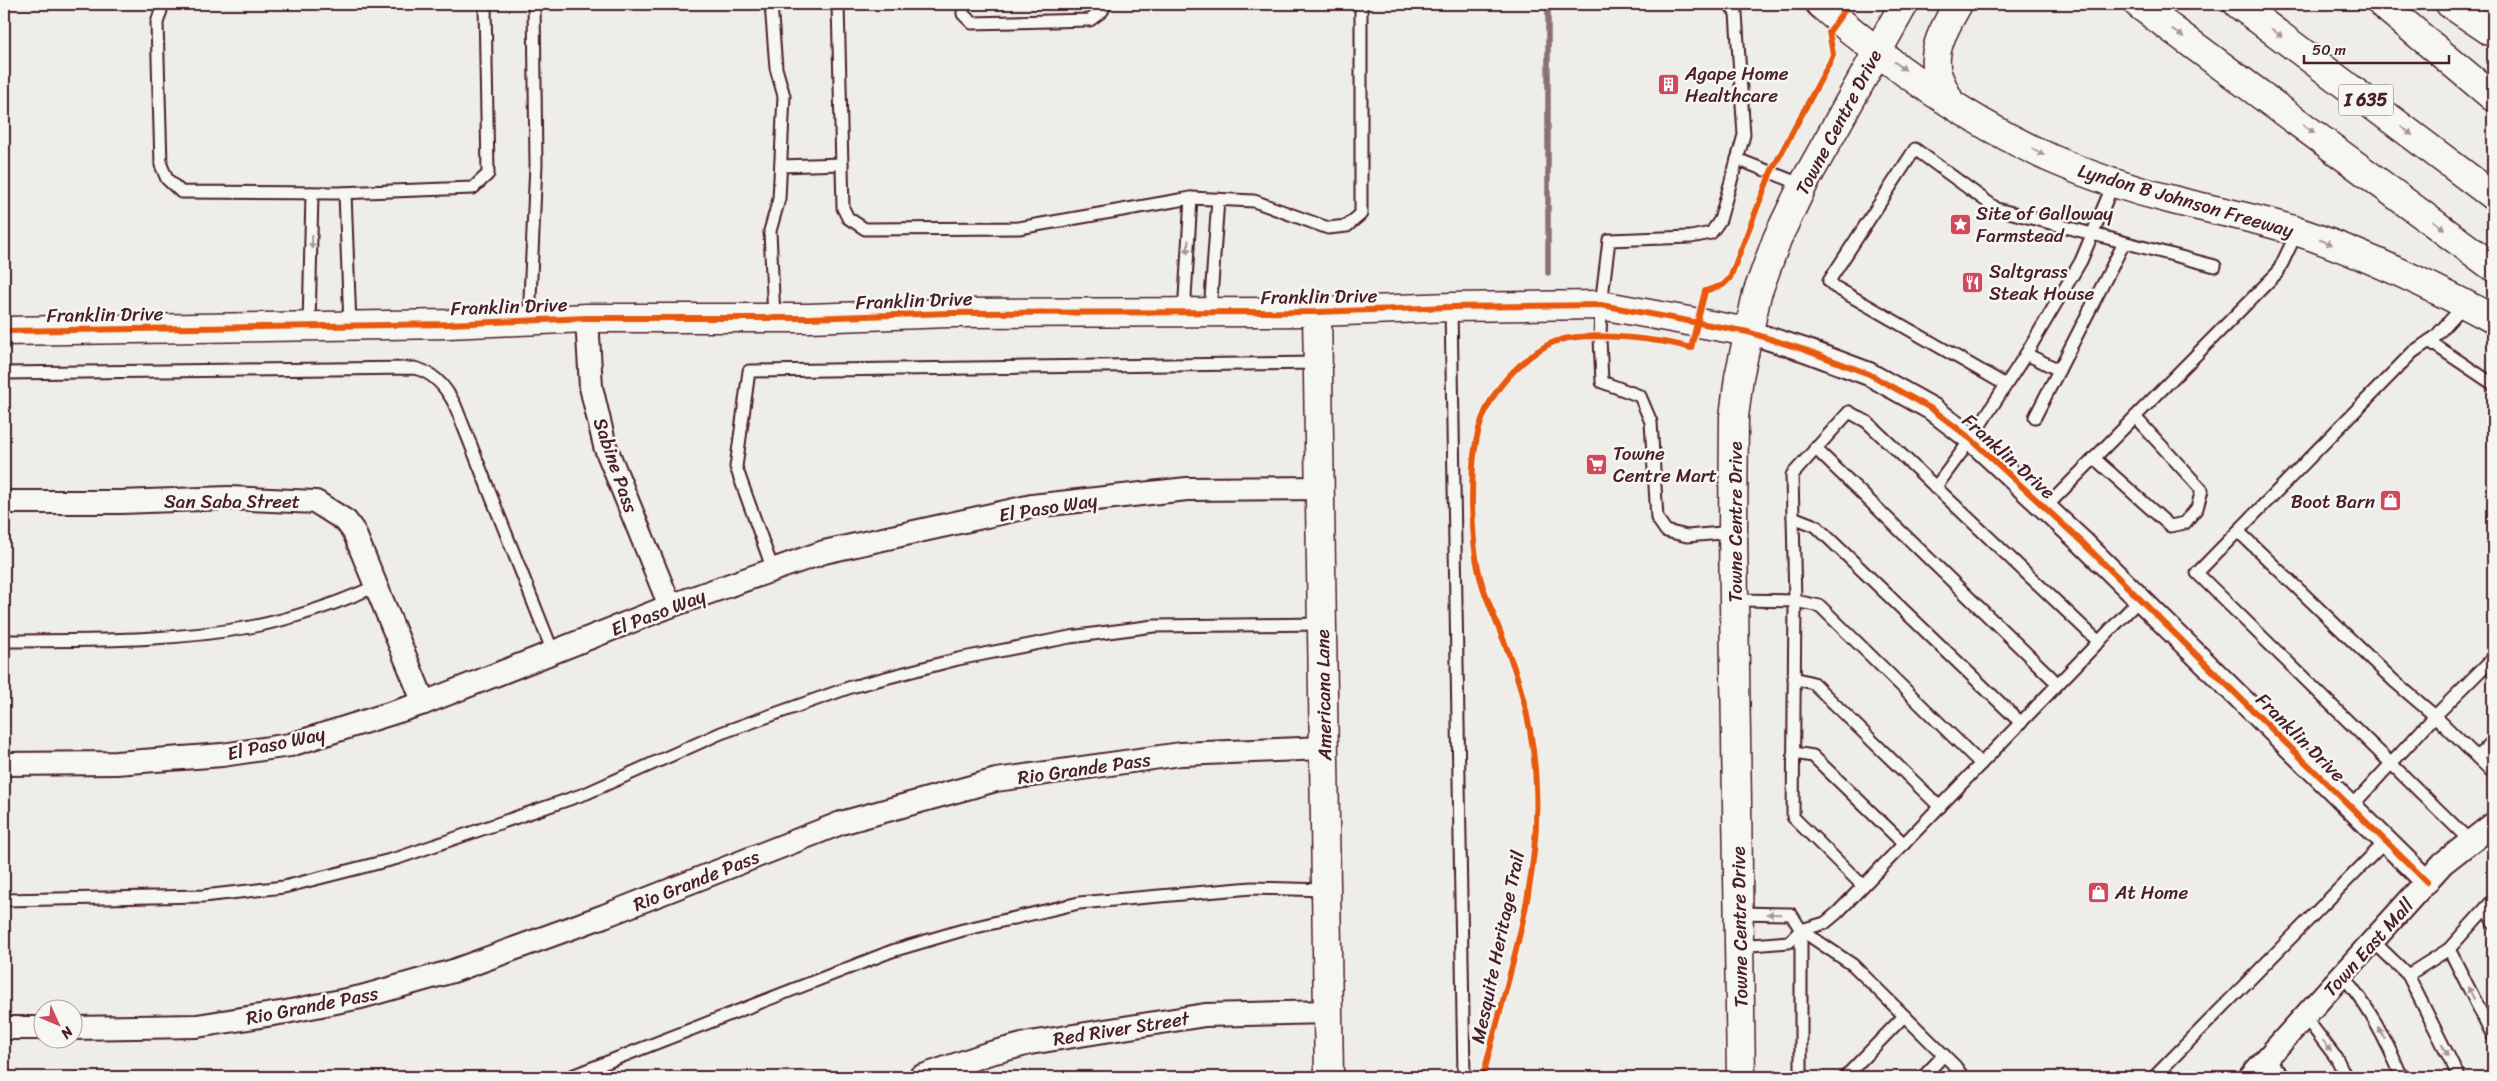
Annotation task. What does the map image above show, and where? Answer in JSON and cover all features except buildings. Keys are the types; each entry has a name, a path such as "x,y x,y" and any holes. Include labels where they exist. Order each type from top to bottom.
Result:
{"main road":[{"name":"Lyndon B Johnson Freeway","path":"1820,4 1876,50 1950,102 2000,133 2052,159 2114,182 2172,200 2237,214 2297,232 2402,271 2493,319"},
{"name":"Towne Centre Drive","path":"1741,1077 1733,532 1734,417 1748,332 1757,294 1777,239 1803,184 1876,50 1904,4"},
{"path":"1950,102 1937,73 1937,55 1941,35 1958,4"},
{"path":"2138,4 2493,267"},
{"name":"I 635","path":"2238,4 2493,196"},
{"path":"2382,4 2493,97"},
{"path":"2450,4 2493,33"},
{"name":"Franklin Drive","path":"4,331 350,326 587,318 774,318 949,313 1197,314 1601,305 1748,332"},
{"name":"Americana Lane","path":"1317,312 1329,1077"}],"street":[{"name":"Sabine Pass","path":"587,318 591,387 605,446 670,606"},
{"name":"Franklin Drive","path":"1748,332 1805,350 1869,374 1932,409 1971,439 2140,599 2427,882"},
{"name":"El Paso Way","path":"4,764 116,763 222,755 290,744 424,703 670,606 824,552 1032,506 1187,489 1320,488"},
{"name":"San Saba Street","path":"4,502 120,502 228,498 316,502 346,521 354,532 424,703"},
{"name":"Rio Grande Pass","path":"82,1028 197,1026 286,1012 361,997 453,971 604,916 841,823 996,780 1182,754 1324,748"},
{"name":"Town East Mall","path":"2250,1077 2443,863 2493,824"},
{"name":"Red River Street","path":"920,1077 987,1054 1050,1040 1205,1015 1328,1012"},
{"path":"4,1028 32,1028"}],"lane":[{"path":"163,4 157,22 161,165 167,179 181,192 312,193 473,188 488,174 485,4"},
{"path":"529,321 536,164 534,4"},
{"path":"771,4 776,68 784,96 780,199 770,231 774,318"},
{"path":"838,4 844,208 848,218 866,229 1019,228 1191,198 1254,201 1328,228 1347,226 1360,214 1361,4"},
{"path":"963,4 963,14 972,23 1090,20 1102,11 1106,4"},
{"path":"1729,4 1736,12 1744,136 1720,220 1711,233 1692,236 1610,240 1601,305 1600,338 1602,382 1640,396 1651,422 1657,518 1666,531 1687,536 1733,532"},
{"path":"2006,386 1835,287 1829,281 1915,149 1997,209 2215,266"},
{"path":"1737,159 1803,184"},
{"path":"781,166 842,164"},
{"path":"1936,488 1971,439 2026,354 2080,261 2114,182"},
{"path":"309,326 312,193"},
{"path":"345,193 350,326"},
{"path":"1191,198 1197,314"},
{"path":"1197,314 1218,200"},
{"path":"2045,508 2278,272 2297,232"},
{"path":"2035,417 2124,242"},
{"path":"2465,304 2429,341 2413,352 2197,573 2470,841"},
{"path":"1452,307 1464,1077"},
{"path":"2429,341 2493,384"},
{"path":"2026,354 2059,370"},
{"path":"773,570 736,467 749,371 1318,363"},
{"path":"4,373 414,368 425,370 448,391 455,405 554,652"},
{"path":"1863,886 1793,817 1795,601 1792,475 1848,412 1868,422 2099,642"},
{"path":"2094,458 2170,526 2185,523 2197,508 2202,490 2135,417"},
{"path":"1815,448 2058,684"},
{"path":"1793,516 1816,526 2020,723"},
{"path":"2238,531 2493,773"},
{"path":"4,641 125,640 251,627 336,604 376,586"},
{"path":"1739,946 1789,942 1802,930 1825,923 1940,807 2140,599"},
{"path":"1735,600 1795,601 1820,606 1981,764"},
{"path":"4,900 202,896 284,886 398,858 587,793 722,733 749,723 852,687 958,660 1070,637 1154,626 1322,624"},
{"path":"2351,807 2435,716 2493,658"},
{"path":"1794,678 1814,683 1940,807"},
{"path":"2477,758 2493,741"},
{"path":"1794,753 1813,756 1904,844"},
{"path":"2154,1077 2386,841"},
{"path":"569,1077 892,951 963,930 1079,903 1252,888 1326,890"},
{"path":"2408,975 2449,949 2490,904"},
{"path":"2490,904 2493,922"},
{"path":"1739,912 1791,914 1802,930 1853,965 1944,1055 1963,1077"},
{"path":"1801,1077 1802,930"},
{"path":"2373,941 2408,975 2459,1077"},
{"path":"2449,949 2493,1036"},
{"path":"2342,975 2358,993 2384,1036 2402,1077"},
{"path":"1844,1077 1904,1016"},
{"path":"2305,1016 2337,1059 2346,1077"},
{"path":"1923,1077 1944,1055"},
{"path":"2267,1058 2285,1077"}],"waterway":[{"path":"1548,4 1548,273"}],"cycle path":[{"name":"Mesquite Heritage Trail","path":"1483,1077 1520,934 1527,897 1533,861 1536,787 1533,749 1523,699 1512,662 1483,587 1476,556 1472,484 1475,446 1479,429 1485,412 1504,381 1531,356 1554,342 1567,338 1602,336 1642,339 1691,348 1705,291 1723,285 1730,278 1771,172 1830,62 1833,54 1829,32 1849,4"},
{"path":"4,331 448,324 587,318 809,318 949,313 1317,312 1451,307 1601,305 1748,332 1805,350 1869,374 1932,409 1971,439 2083,543 2427,882"}],"place":[{"name":"Agape Home Healthcare","path":"1669,84"},
{"name":"Site of Galloway Farmstead","path":"1960,224"},
{"name":"Saltgrass Steak House","path":"1973,282"},
{"name":"Towne Centre Mart","path":"1597,464"},
{"name":"Boot Barn","path":"2391,501"},
{"name":"At Home","path":"2099,892"}]}
